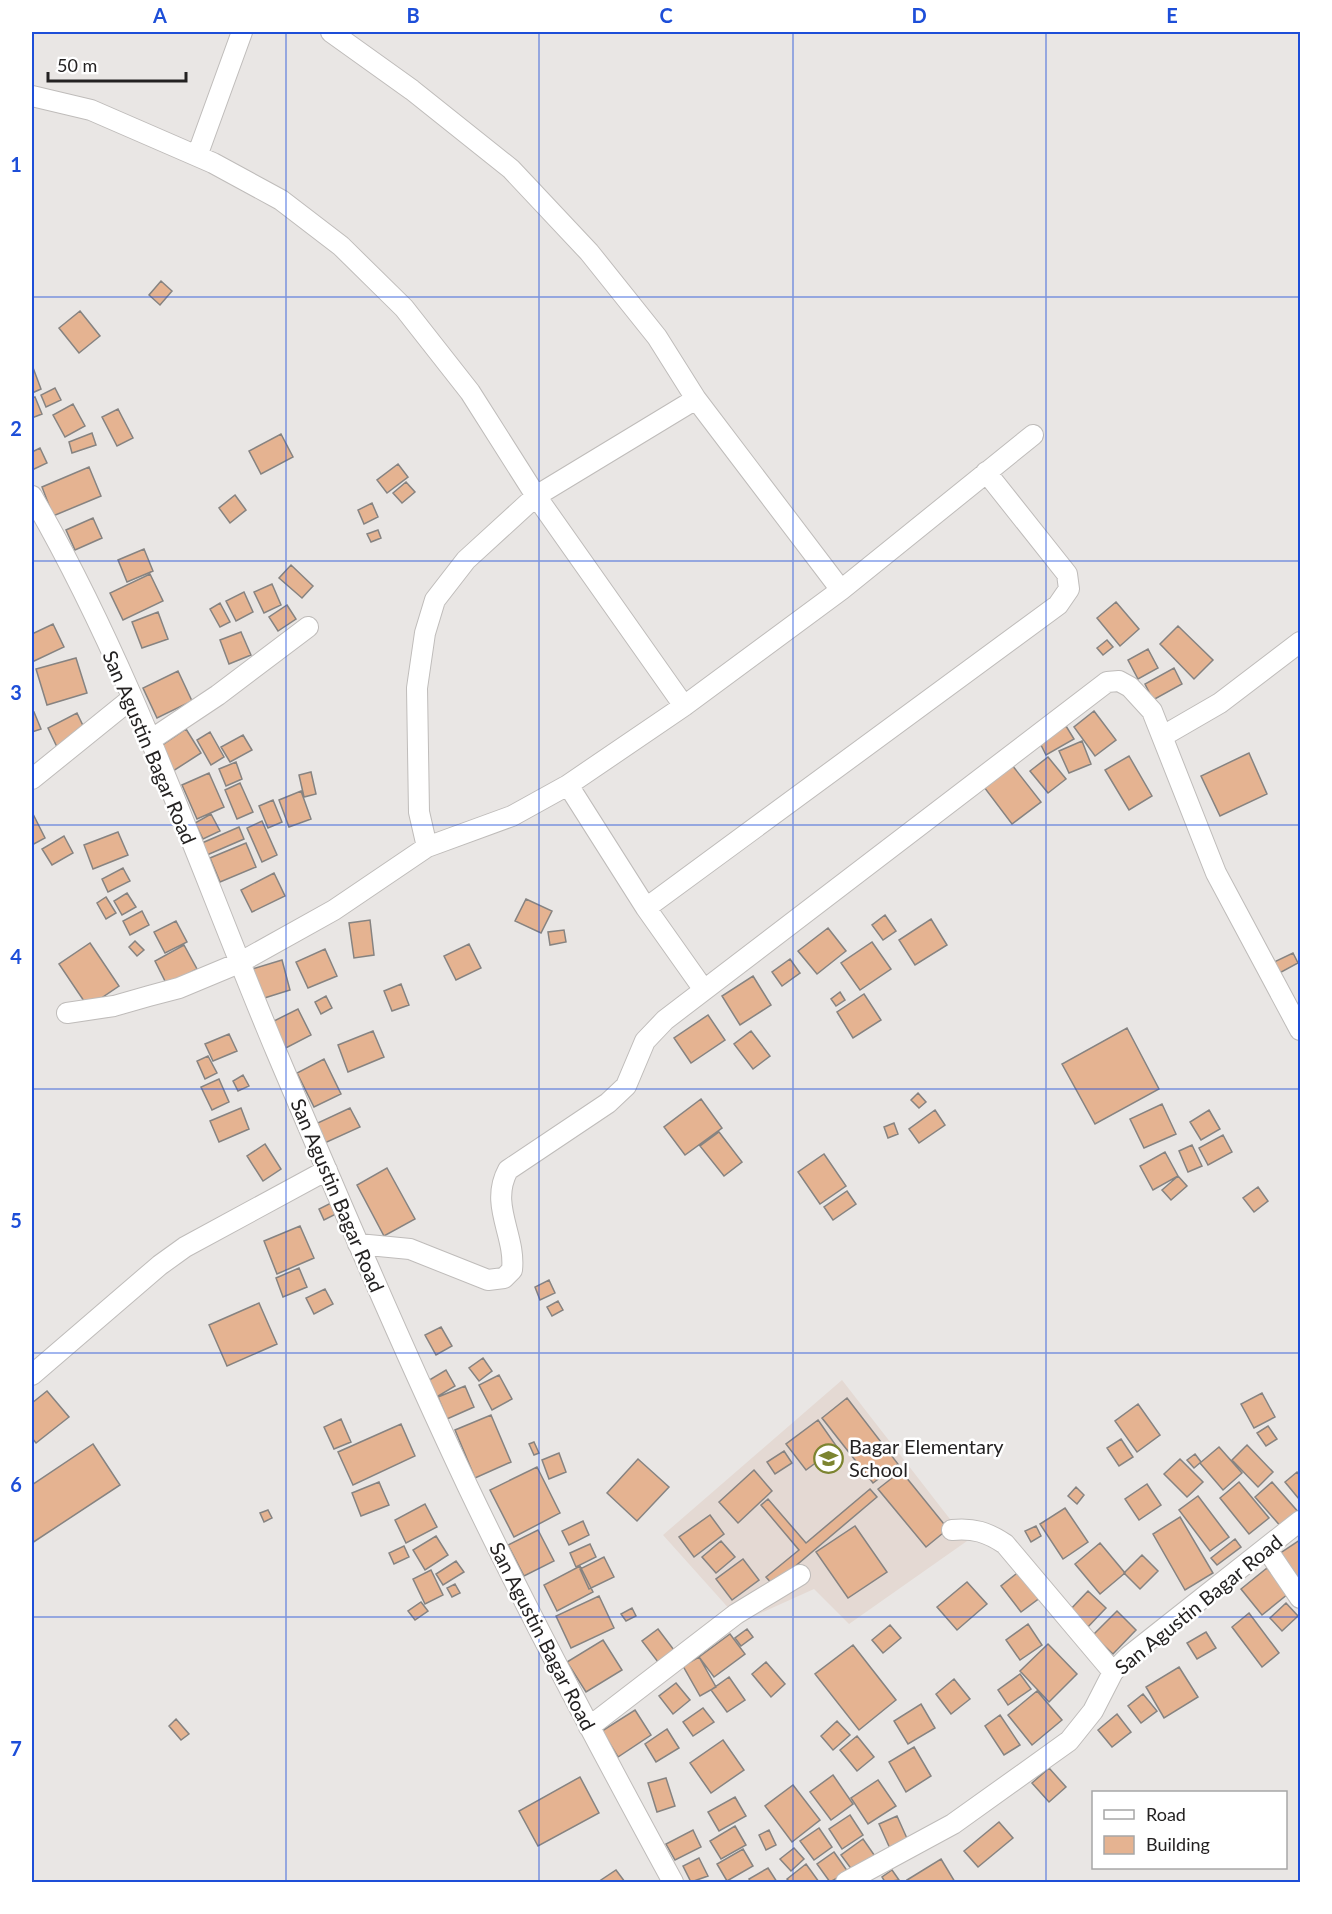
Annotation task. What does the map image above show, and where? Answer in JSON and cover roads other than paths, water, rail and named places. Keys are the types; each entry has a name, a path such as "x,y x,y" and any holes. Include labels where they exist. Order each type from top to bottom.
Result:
{"street":[{"path":"197,156 242,32"},
{"path":"330,32 412,90 511,170 589,252 657,336 696,399 841,590"},
{"path":"32,96 92,110 197,156 281,201 341,246 404,308 470,392 536,496 684,706"},
{"path":"427,847 419,812 417,688 425,633 435,600 466,560 536,496 696,399"},
{"path":"68,1013 114,1006 179,987 239,963 334,910 427,847 512,816 568,785 684,706 841,590 1033,435"},
{"path":"646,908 1058,605 1069,589 1067,574 986,472"},
{"name":"San Agustin Bagar Road","path":"32,496 56,537 131,699 239,963 358,1244 468,1487 589,1727 673,1882"},
{"path":"149,741 218,695 308,627"},
{"path":"1163,736 1220,703 1300,642"},
{"path":"358,1244 410,1249 488,1280 504,1278 512,1270 513,1258 503,1222 500,1200 502,1181 508,1170 608,1103 626,1086 645,1041 654,1030 1107,682 1119,681 1130,687 1152,711 1216,873 1300,1030"},
{"path":"32,779 131,699"},
{"path":"568,785 646,908 704,990"},
{"path":"32,1376 160,1264 185,1247 327,1170"},
{"name":"San Agustin Bagar Road","path":"846,1882 953,1824 1069,1741 1088,1719 1113,1672 1300,1521"},
{"path":"952,1530 969,1528 987,1532 1005,1544 1113,1672"},
{"path":"1266,1548 1300,1598"},
{"path":"589,1727 736,1614 800,1575"}],"place":[{"name":"Bagar Elementary School","path":"828,1458"}]}
